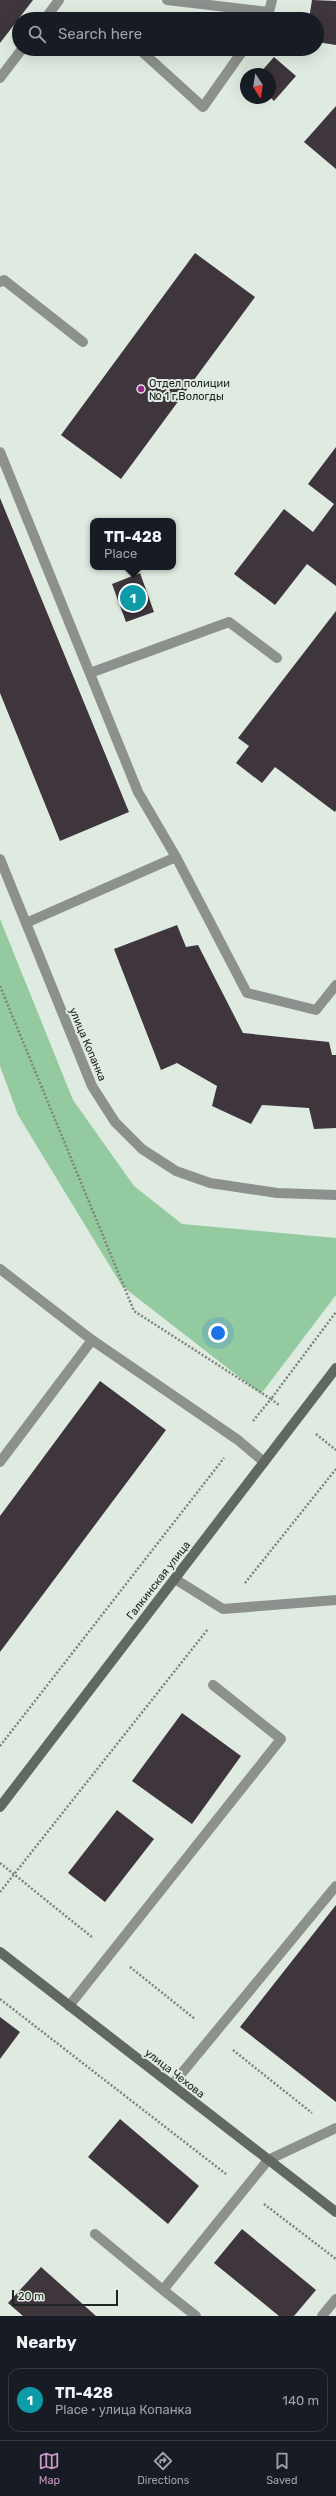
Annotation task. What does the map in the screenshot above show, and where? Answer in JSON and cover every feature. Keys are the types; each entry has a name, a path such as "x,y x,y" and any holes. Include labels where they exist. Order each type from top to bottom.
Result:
{"street":[{"path":"51,12 60,0"},
{"path":"167,0 242,12"},
{"path":"268,12 272,0"},
{"path":"0,78 17,56"},
{"path":"147,56 203,107 239,56"},
{"path":"0,282 4,280 83,342"},
{"path":"0,452 138,792 176,857 248,993 316,1010 336,985"},
{"path":"90,673 229,622 277,658"},
{"path":"26,923 176,857"},
{"name":"улица Копанка","path":"0,859 92,1086 115,1122 142,1149 176,1171 210,1183 277,1193 336,1195"},
{"path":"0,1269 92,1340 238,1440 264,1462"},
{"path":"0,1462 92,1340"},
{"name":"Галкинская улица","path":"0,1807 336,1368"},
{"path":"175,1579 224,1610 336,1600"},
{"path":"69,2006 281,1739 213,1685"},
{"path":"172,2085 336,1886"},
{"name":"улица Чехова","path":"0,1952 336,2212"},
{"path":"163,2290 268,2160 335,2129"},
{"path":"95,2234 196,2316"},
{"path":"322,2316 336,2299"}],"path":[{"path":"0,986 134,1311 271,1399 298,1418 336,1450"},
{"path":"0,1746 271,1399 336,1312"},
{"path":"0,1892 12,1874 336,1469"},
{"path":"0,1863 214,2035 335,2129"},
{"path":"0,1999 336,2259"}],"green space":[{"path":"0,919 73,1100 134,1186 182,1224 336,1238 336,1295 261,1394 122,1286 18,1115 0,1066"}],"building":[{"path":"0,0 33,0 24,12 12,12 12,27 0,43"},
{"path":"312,0 336,1 336,45 324,43 324,12 310,12"},
{"path":"274,57 296,76 276,99 276,68 264,68"},
{"path":"336,106 336,169 304,142"},
{"name":"Отдел полиции № 1 г.Вологды","path":"195,253 255,297 121,479 61,435"},
{"path":"336,447 336,586 307,564 275,605 234,574 284,509 313,532 334,504 308,484"},
{"path":"0,498 129,812 60,841 0,693"},
{"path":"140,573 154,612 126,622 112,584"},
{"path":"336,611 335,812 275,767 262,783 236,763 249,746 238,738"},
{"path":"177,925 186,947 198,945 243,1033 329,1042 332,1055 336,1055 336,1128 314,1129 309,1108 262,1105 251,1124 212,1106 217,1086 177,1063 161,1070 114,949"},
{"path":"100,1381 166,1430 0,1652 0,1516"},
{"path":"182,1713 241,1756 192,1824 132,1781"},
{"path":"117,1810 154,1839 105,1902 68,1873"},
{"path":"336,1905 336,2102 240,2027"},
{"path":"0,2017 20,2032 0,2059"},
{"path":"120,2119 199,2186 168,2224 88,2157"},
{"path":"242,2229 316,2290 294,2316 279,2316 214,2263"},
{"path":"41,2267 96,2316 23,2316 8,2303"}],"place":[{"name":"Отдел полиции № 1 г.Вологды","path":"141,389"},
{"name":"ТП-428","path":"133,598"}]}
